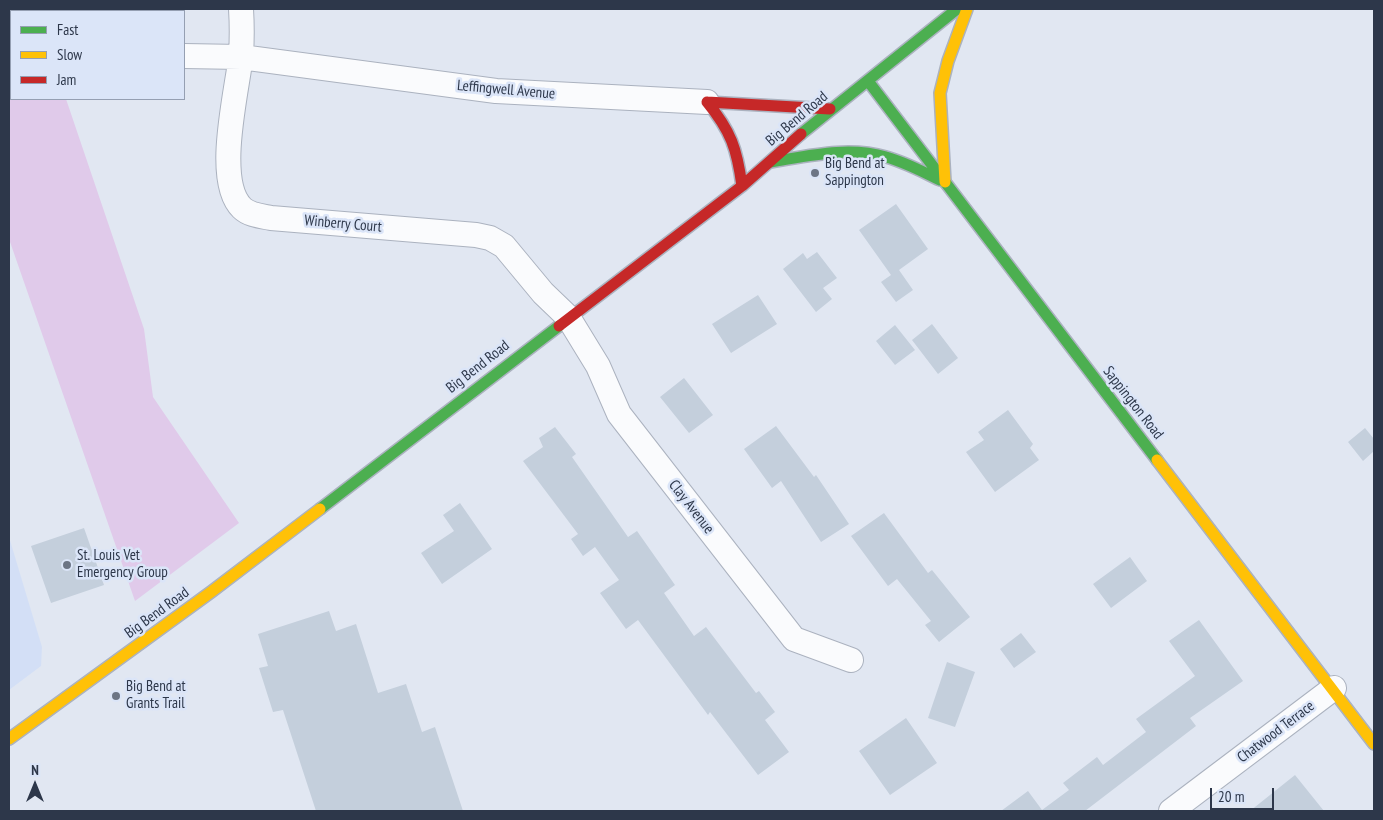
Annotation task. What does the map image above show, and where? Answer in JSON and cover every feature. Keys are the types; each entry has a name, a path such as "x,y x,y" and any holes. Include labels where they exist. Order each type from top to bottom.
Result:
{"main road":[{"name":"Big Bend Road","path":"9,738 211,592 568,317 742,186 830,109 868,81 957,9"},
{"path":"770,162 830,153 867,153 903,163 945,182 940,93 948,61 967,9"},
{"name":"Sappington Road","path":"868,81 1334,688 1374,744"},
{"path":"707,102 727,125 736,144 742,186"},
{"name":"Leffingwell Avenue","path":"707,102 830,109"}],"street":[{"name":"Winberry Court","path":"241,9 241,56 234,90 228,175 230,189 243,209 254,215 271,218 490,238 504,246 543,293 568,317"},
{"name":"Leffingwell Avenue","path":"185,56 241,56 496,91 707,102"},
{"name":"Clay Avenue","path":"568,317 598,366 619,414 794,639 851,660"},
{"name":"Chatwood Terrace","path":"1171,811 1334,688"}],"shaded area":[{"path":"9,9 37,9 10,10 9,37"},
{"path":"10,81 10,100 66,100 144,329 153,397 239,523 135,601 9,239"},
{"path":"9,537 42,647 41,666 9,690"}],"building":[{"path":"896,204 928,249 899,270 913,290 896,302 881,282 891,275 859,230"},
{"path":"817,252 837,278 823,288 832,299 816,312 783,269 803,253 807,259"},
{"path":"758,295 777,324 731,353 712,324"},
{"path":"932,324 958,358 938,374 912,340"},
{"path":"895,325 915,350 895,365 876,341"},
{"path":"684,378 713,415 689,433 660,397"},
{"path":"1008,410 1033,444 1030,448 1039,460 995,492 966,452 984,440 978,432"},
{"path":"776,426 814,477 816,475 849,524 821,542 781,481 772,488 744,449"},
{"path":"555,427 576,454 572,457 628,537 637,531 675,585 664,593 694,636 706,627 756,693 759,691 775,712 765,720 789,752 758,775 710,712 708,715 638,620 626,629 600,593 619,580 595,547 583,556 571,539 578,534 523,461 543,447 539,438"},
{"path":"1365,428 1374,439 1374,451 1363,461 1348,442"},
{"path":"460,503 492,549 442,584 421,553 454,531 443,515"},
{"path":"884,513 928,573 932,570 970,617 939,642 925,625 931,621 897,579 888,586 851,536"},
{"name":"St. Louis Vet Emergency Group","path":"84,528 104,585 51,603 31,546"},
{"path":"1130,557 1147,581 1111,608 1093,584"},
{"path":"329,611 336,631 356,624 378,693 406,684 422,732 435,727 463,811 316,811 283,710 273,712 259,668 268,666 258,634"},
{"path":"1199,620 1243,681 1190,718 1196,726 1085,811 1001,811 1028,791 1042,810 1069,790 1063,783 1097,757 1103,765 1146,732 1136,719 1195,676 1169,641"},
{"path":"1021,633 1036,652 1014,668 1000,649"},
{"path":"947,662 975,672 955,727 928,718"},
{"path":"906,718 937,763 890,795 859,751"},
{"path":"1295,775 1324,811 1250,811"}],"traffic: fast":[{"path":"801,134 957,9"},
{"path":"868,81 1157,460"},
{"path":"770,162 828,153 857,152 886,157 914,167 940,180"},
{"path":"320,509 559,326"}],"traffic: slow":[{"path":"945,182 940,93 948,61 967,9"},
{"path":"1157,460 1374,744"},
{"path":"9,739 211,592 320,509"}],"traffic: jam":[{"path":"707,102 830,109"},
{"path":"707,102 722,122 732,141 738,161 742,186"},
{"path":"559,326 742,186 801,134"}],"place":[{"name":"Big Bend at Sappington","path":"815,173"},
{"name":"St. Louis Vet Emergency Group","path":"67,565"},
{"name":"Big Bend at Grants Trail","path":"116,696"}]}
